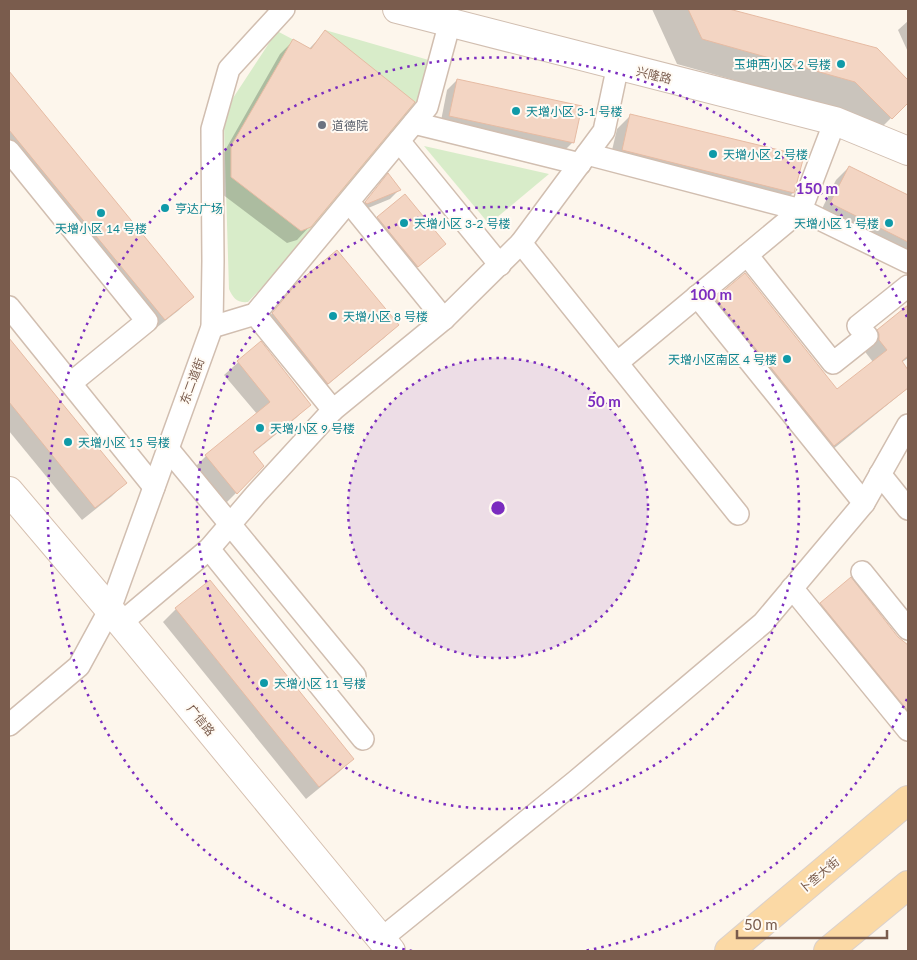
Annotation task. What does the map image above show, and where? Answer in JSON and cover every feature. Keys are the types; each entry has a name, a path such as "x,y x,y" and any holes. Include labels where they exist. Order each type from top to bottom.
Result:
{"main road":[{"name":"兴隆路","path":"397,9 835,121 908,151"},
{"name":"广信路","path":"9,491 116,616 386,945"},
{"name":"卜奎大街","path":"729,951 908,800"},
{"path":"828,951 908,885"}],"street":[{"name":"东二道街","path":"9,725 79,666 116,616 154,487 212,327 212,129 229,69 284,9"},
{"path":"212,327 255,314 427,107 450,22"},
{"path":"116,616 209,549 333,410 444,319 522,244 604,131 618,65"},
{"path":"617,362 800,210 835,121"},
{"path":"414,123 583,159 800,210 908,262"},
{"path":"399,141 500,265"},
{"path":"9,151 147,321 71,383"},
{"path":"349,202 444,319"},
{"path":"522,244 738,514"},
{"path":"747,255 833,363 867,336 858,326 908,286"},
{"path":"697,296 864,503"},
{"path":"9,307 154,487"},
{"path":"255,314 333,410"},
{"path":"386,945 756,629 864,503 908,425"},
{"path":"168,449 355,676"},
{"path":"880,474 908,509"},
{"path":"209,549 363,739"},
{"path":"862,572 908,629"},
{"path":"792,588 908,730"}],"green space":[{"name":"道德院","path":"325,30 432,61 418,105 325,221 248,302 241,302 234,297 229,289 224,126 233,98 277,31 311,49"},
{"path":"424,146 549,174 489,224"}],"building":[{"name":"玉坤西小区 2 号楼","path":"688,9 729,9 877,48 908,80 908,103 892,119 855,82 702,39"},
{"name":"道德院","path":"325,30 415,102 311,227 301,231 231,177 231,146 293,39 311,49"},
{"name":"天增小区 14 号楼","path":"9,71 194,297 165,320 9,130"},
{"name":"天增小区 3-1 号楼","path":"457,79 582,106 574,143 449,116"},
{"name":"天增小区 2 号楼","path":"630,114 804,156 794,193 622,150"},
{"name":"天增小区 1 号楼","path":"849,166 908,195 908,242 830,203"},
{"path":"388,173 401,190 367,204 365,202"},
{"name":"天增小区 3-2 号楼","path":"405,194 446,244 418,267 377,217"},
{"name":"天增小区 8 号楼","path":"337,250 399,325 328,384 272,313 296,284"},
{"name":"天增小区南区 4 号楼","path":"745,273 837,389 887,350 879,340 877,330 908,305 908,356 902,361 908,370 908,388 834,446 715,298"},
{"name":"天增小区 15 号楼","path":"9,338 127,483 95,508 9,402"},
{"name":"天增小区 9 号楼","path":"261,341 311,405 253,452 264,466 237,494 205,455 270,402 237,361"},
{"path":"851,577 898,637 908,645 908,711 820,603"},
{"name":"天增小区 11 号楼","path":"210,580 354,759 319,787 175,608"}],"place":[{"name":"玉坤西小区 2 号楼","path":"841,64"},
{"name":"天增小区 3-1 号楼","path":"516,111"},
{"name":"道德院","path":"322,125"},
{"name":"天增小区 2 号楼","path":"713,154"},
{"name":"亨达广场","path":"165,208"},
{"name":"天增小区 14 号楼","path":"101,213"},
{"name":"天增小区 3-2 号楼","path":"404,223"},
{"name":"天增小区 1 号楼","path":"889,223"},
{"name":"天增小区 8 号楼","path":"333,316"},
{"name":"天增小区南区 4 号楼","path":"787,359"},
{"name":"天增小区 9 号楼","path":"260,428"},
{"name":"天增小区 15 号楼","path":"68,442"},
{"name":"天增小区 11 号楼","path":"264,683"}]}
